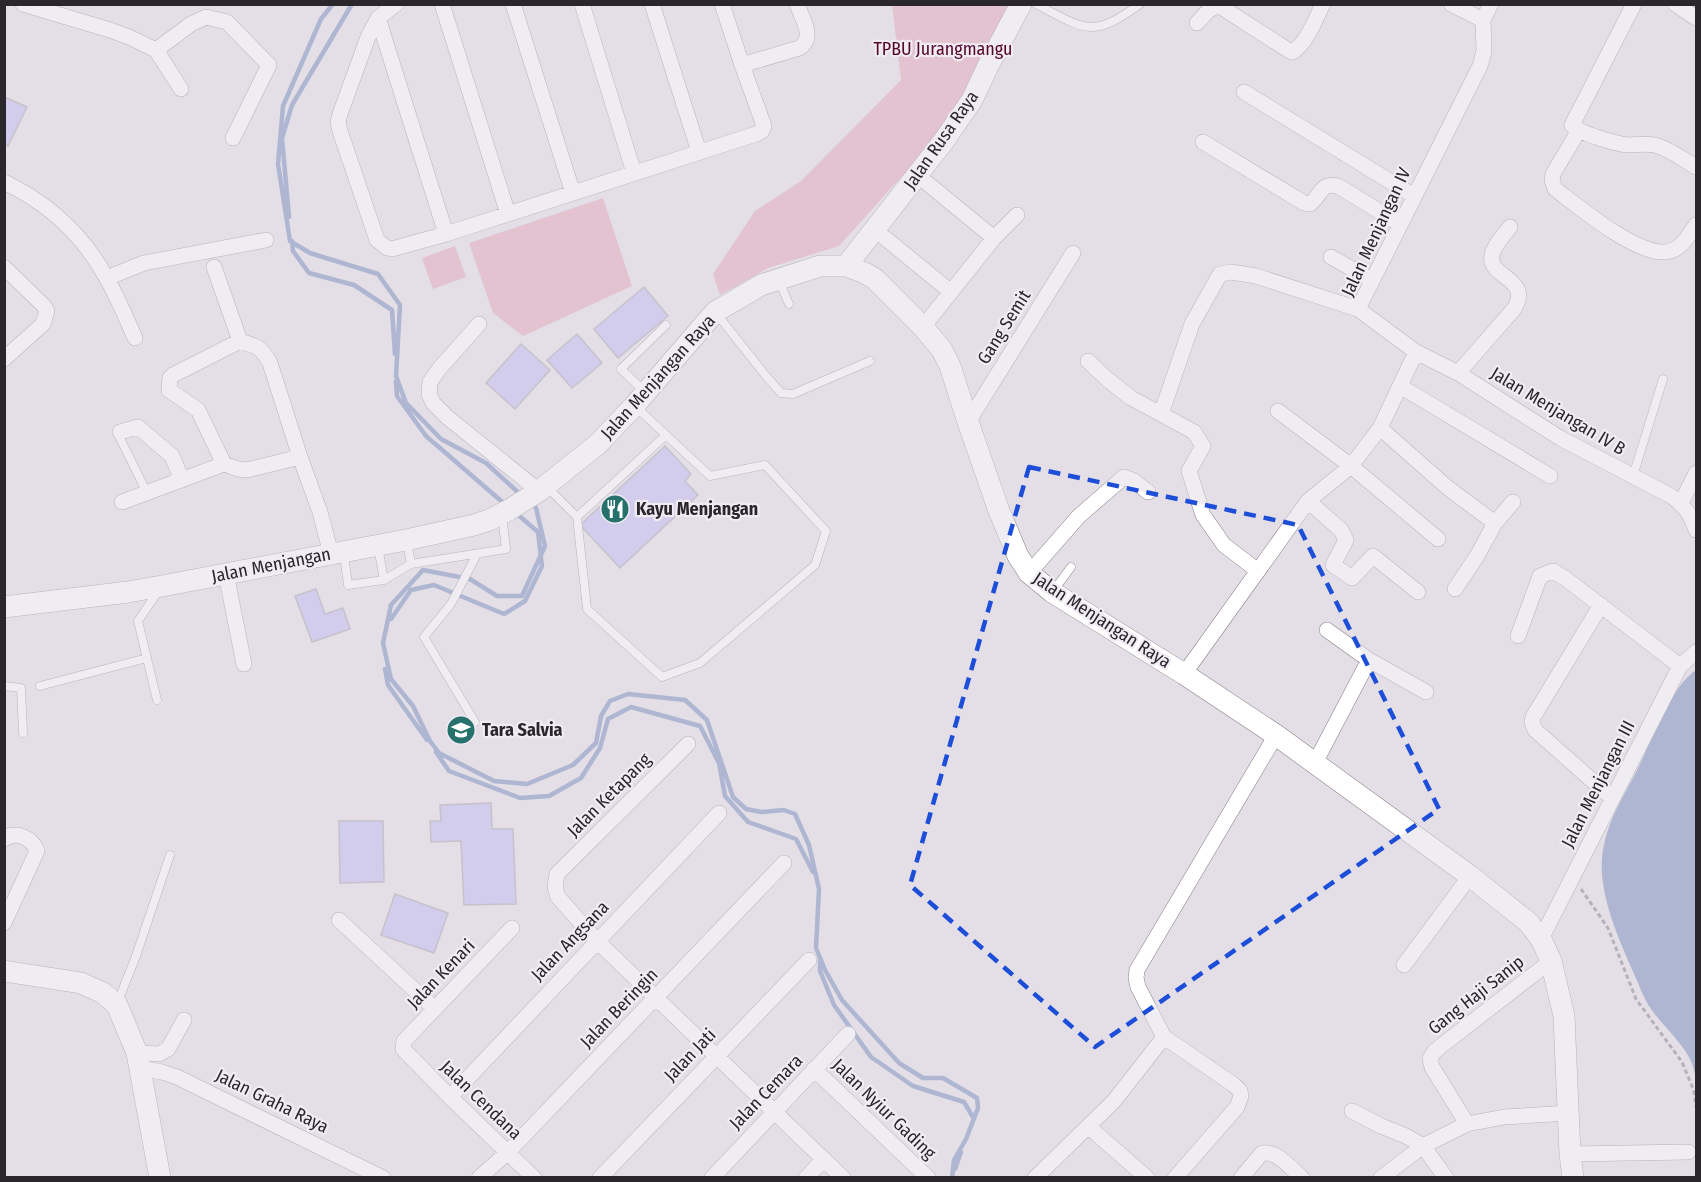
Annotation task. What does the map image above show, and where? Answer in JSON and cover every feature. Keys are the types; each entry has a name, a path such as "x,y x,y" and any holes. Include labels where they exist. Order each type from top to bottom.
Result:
{"main road":[{"name":"Jalan Rusa Raya","path":"846,266 944,142 972,100 1021,4"},
{"name":"Jalan Menjangan Raya","path":"539,491 598,444 716,312 761,285 820,266 846,266 875,279 923,327 942,350 999,511 1018,556 1029,573 1052,592 1184,674 1276,735 1470,876 1528,922 1541,939 1551,961 1564,1016 1573,1178"},
{"name":"Jalan Menjangan","path":"4,607 128,592 406,540 474,525 505,512 539,491"},
{"path":"4,971 81,984 103,993 117,1005 139,1060 160,1178"}],"street":[{"path":"23,4 110,30 156,50 181,89"},
{"path":"396,4 378,18 368,37 338,122 377,240 392,249 446,234 756,134 764,126 722,4"},
{"path":"442,4 508,214"},
{"path":"513,4 573,193"},
{"path":"582,4 634,173"},
{"path":"652,4 699,152"},
{"path":"742,65 804,45 808,35 797,4"},
{"path":"1197,23 1210,9 1215,6 1221,7 1292,52 1300,47 1323,4"},
{"path":"1451,4 1483,20"},
{"name":"Jalan Menjangan IV","path":"1416,352 1358,309 1479,66 1484,51 1483,20 1491,4"},
{"path":"1634,4 1572,122 1579,130 1617,143 1628,145 1640,143 1663,147 1696,167"},
{"path":"1675,4 1696,18"},
{"path":"156,50 191,24 206,17 227,22 269,65 233,138"},
{"path":"378,18 446,234"},
{"path":"1244,92 1414,196"},
{"path":"1579,130 1553,174 1555,189 1623,238 1652,249 1666,252 1682,245 1696,225"},
{"path":"1203,142 1304,202 1310,204 1323,187 1331,184 1400,224"},
{"path":"4,182 43,204 80,238 107,278 135,338"},
{"path":"927,183 994,238"},
{"path":"923,327 994,238 1017,215"},
{"path":"1458,373 1519,302 1518,290 1494,266 1491,259 1492,251 1510,227"},
{"path":"885,238 951,292"},
{"path":"107,278 144,263 266,240"},
{"name":"Gang Semit","path":"968,422 1072,253"},
{"path":"1331,257 1372,280"},
{"path":"4,267 47,311 43,324 4,359"},
{"path":"214,267 240,341"},
{"path":"1161,414 1192,324 1220,274 1231,272 1256,276 1358,309"},
{"path":"479,324 439,369 430,382 429,394 433,403 447,417 539,491"},
{"path":"224,464 198,410 169,390 173,375 240,341 259,347 270,363 300,457 337,553"},
{"path":"1184,674 1308,501 1351,466 1380,428 1416,352"},
{"name":"Jalan Menjangan IV B","path":"1416,352 1458,373 1560,438 1681,503"},
{"path":"1088,362 1131,398 1194,432 1203,446 1189,471 1203,514 1224,545 1258,571"},
{"path":"1400,386 1550,476"},
{"path":"1278,411 1351,466 1438,539"},
{"path":"120,432 138,427 172,456 182,480"},
{"path":"1380,428 1448,488 1495,523"},
{"path":"123,502 224,464 247,470 300,457"},
{"path":"1696,473 1681,503 1689,512 1696,531"},
{"path":"1029,573 1079,516 1119,480 1128,477 1148,492"},
{"path":"1308,501 1341,530 1346,540 1333,564 1352,578 1373,556 1418,592"},
{"path":"1455,589 1495,523 1514,502"},
{"path":"1518,636 1540,576 1553,571 1680,666"},
{"path":"226,574 244,664"},
{"path":"1601,606 1532,722 1535,730 1612,798"},
{"path":"1327,630 1369,660 1426,692"},
{"name":"Jalan Menjangan III","path":"1541,939 1680,666 1696,652"},
{"path":"1314,763 1369,660"},
{"path":"1175,1178 1240,1104 1241,1096 1240,1091 1234,1085 1164,1037 1138,987 1137,970 1276,735"},
{"name":"Jalan Ketapang","path":"597,941 558,897 555,887 557,874 688,744"},
{"name":"Jalan Angsana","path":"450,1097 719,813"},
{"path":"4,840 16,835 26,838 35,845 37,851 4,923"},
{"name":"Jalan Beringin","path":"479,1178 508,1152 784,863"},
{"path":"1404,964 1470,876"},
{"path":"339,920 435,1009"},
{"name":"Jalan Kenari","path":"403,1048 404,1041 512,928"},
{"path":"597,941 843,1178"},
{"name":"Jalan Jati","path":"600,1178 809,960"},
{"name":"Gang Haji Sanip","path":"1467,1124 1432,1067 1430,1059 1441,1046 1551,961"},
{"path":"139,1060 168,1049 184,1020"},
{"name":"Jalan Cemara","path":"712,1178 848,1034"},
{"path":"1035,1178 1114,1101 1164,1037"},
{"name":"Jalan Cendana","path":"403,1048 534,1178"},
{"name":"Jalan Graha Raya","path":"139,1060 383,1178"},
{"name":"Jalan Nyiur Gading","path":"814,1070 928,1178"},
{"path":"1352,1111 1423,1146 1446,1178"},
{"path":"1381,1178 1423,1146 1467,1124 1504,1117 1569,1113"},
{"path":"1089,1127 1147,1178"},
{"path":"1241,1178 1262,1153 1267,1152 1274,1154 1302,1178"},
{"path":"1570,1154 1688,1152"},
{"path":"806,1178 824,1159"}],"lane":[{"path":"1036,4 1087,28 1106,26 1140,4"},
{"path":"778,279 789,304"},
{"path":"716,312 782,393 793,394 870,361"},
{"path":"539,491 577,517 587,609 662,677 700,663 815,565 826,531 765,465 710,476 666,435 639,399 621,369 666,325"},
{"path":"1633,477 1663,379"},
{"path":"120,432 119,436 147,493"},
{"path":"577,517 666,435"},
{"path":"337,553 348,585 384,580 411,564 506,549 505,512"},
{"path":"406,540 411,564"},
{"path":"378,546 384,580"},
{"path":"476,722 424,637 451,604 477,554"},
{"path":"1052,592 1071,567"},
{"path":"157,700 138,621 162,586"},
{"path":"40,686 147,658"},
{"path":"4,686 21,688 23,733"},
{"path":"117,1005 170,855"}],"path":[{"path":"1574,877 1608,928 1636,999 1682,1062 1694,1091 1696,1107"}],"highlighted area":[{"path":"1029,467 1298,525 1439,809 1095,1047 910,885"}],"green space":[{"name":"TPBU Jurangmangu","path":"892,5 1017,5 939,135 839,246 768,268 720,295 713,274 755,211 801,181 901,80"},
{"path":"603,198 632,286 523,336 493,313 469,243"},
{"path":"455,246 466,277 433,289 422,258"}],"water":[{"path":"1696,670 1696,1080 1690,1059 1642,993 1610,912 1602,878 1602,861 1610,823 1664,712 1679,688"}],"building":[{"path":"4,97 27,107 8,146 4,144"},
{"path":"644,287 668,316 618,358 594,329"},
{"path":"577,334 602,363 572,388 547,360"},
{"path":"521,344 550,370 515,409 486,383"},
{"path":"665,446 691,474 685,481 698,495 620,568 580,525"},
{"path":"316,589 325,614 343,608 350,629 312,642 295,596"},
{"path":"491,803 492,829 513,829 516,904 464,905 461,841 431,842 430,821 441,821 440,805"},
{"path":"339,821 383,821 384,882 340,883"},
{"path":"395,894 448,913 434,953 381,935"}],"waterway":[{"path":"333,4 321,19 283,106 278,164 290,241 310,253 378,274 400,305 396,376 406,403 441,439 486,463 521,495"},
{"path":"289,217 282,138 292,105 352,4"},
{"path":"292,241 293,251 309,273 354,285 392,310 395,354"},
{"path":"396,381 397,396 426,436 507,506"},
{"path":"530,502 536,508 545,546 522,596 497,596 470,579 423,570 391,605 383,643 391,679 413,706 430,741 439,753 494,781 527,784 573,765 596,743 601,716 610,701 628,694 685,700 707,720 733,797 746,809 761,812 784,810 795,814 809,845 819,889 816,948 842,1000 899,1063 923,1078 943,1078 977,1098 978,1108 966,1139 954,1160 952,1178"},
{"path":"391,619 411,590 434,585 504,614 525,601 542,566 538,532 516,513"},
{"path":"385,669 388,685 427,740"},
{"path":"436,752 449,771 520,798 549,796 581,778 600,748 608,719 631,707 700,726 719,763 725,796 748,822 796,839 813,872"},
{"path":"820,961 820,971 834,1005 871,1057 913,1086 964,1102 974,1119"},
{"path":"955,1169 961,1152"}],"place":[{"name":"Kayu Menjangan","path":"615,509"},
{"name":"Tara Salvia","path":"461,730"}]}
